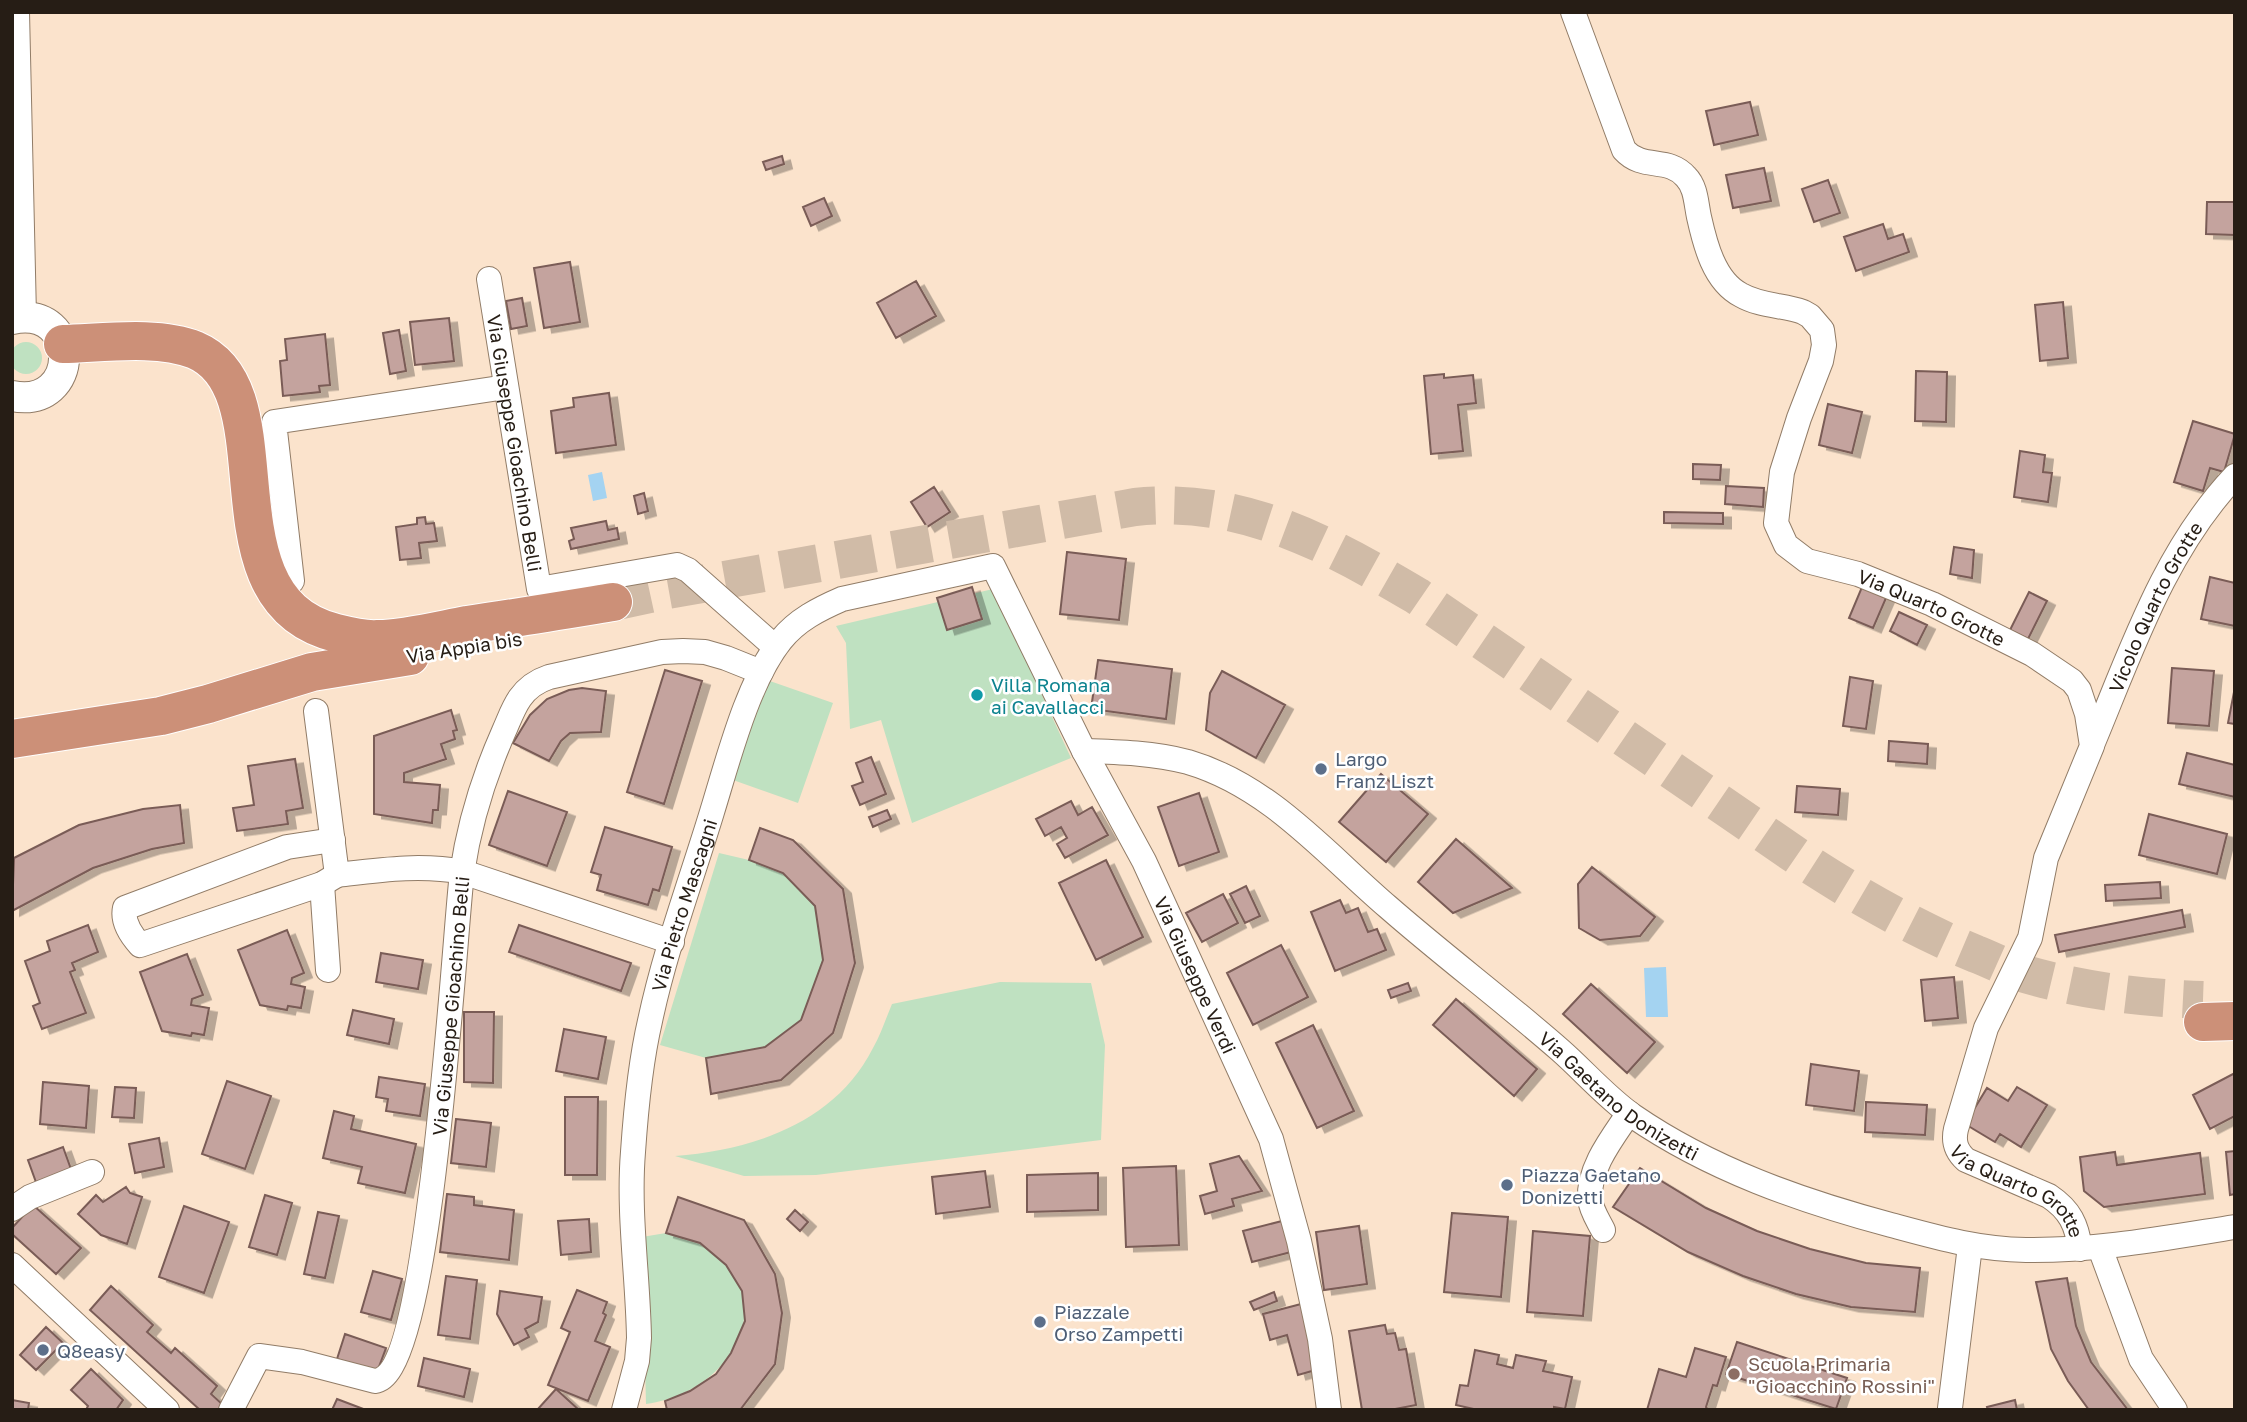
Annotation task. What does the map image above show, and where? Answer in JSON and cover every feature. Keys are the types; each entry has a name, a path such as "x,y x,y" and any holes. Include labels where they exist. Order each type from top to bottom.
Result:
{"highway":[{"name":"Via Appia bis","path":"12,739 178,712 312,672 615,613 377,639 336,633 313,624 283,603 268,579 258,542 238,401 226,375 214,362 192,349 172,344 63,344"}],"street":[{"path":"12,396 37,396 49,390 64,368 63,344 49,324 38,318 18,317 16,12"},
{"name":"Via Quarto Grotte","path":"1573,12 1624,150 1639,162 1664,164 1678,170 1689,181 1707,246 1716,269 1726,283 1738,294 1751,300 1810,316 1822,330 1824,345 1821,361 1790,443 1779,487 1776,523 1786,545 1807,561 1858,574 1932,604 2052,666 2079,690 2087,714 2092,746 2046,858 2030,939 1986,1028 1954,1142 1966,1160 2059,1203 2073,1220 2090,1249 2141,1359 2175,1410"},
{"name":"Via Giuseppe Gioachino Belli","path":"489,279 539,589 677,565 688,570 775,647"},
{"path":"292,580 274,422 506,387"},
{"name":"Vicolo Quarto Grotte","path":"2092,746 2144,620 2167,572 2200,518 2235,476"},
{"name":"Via Pietro Mascagni","path":"624,1410 637,1361 639,1338 631,1181 640,1073 650,1020 672,942 721,783 761,672 775,647 804,618 842,598 993,566"},
{"name":"Via Giuseppe Verdi","path":"993,566 1084,751 1144,861 1270,1139 1310,1290 1324,1362 1329,1410"},
{"name":"Via Giuseppe Gioachino Belli","path":"231,1410 259,1356 302,1362 375,1381 385,1378 394,1364 412,1310 423,1254 449,1041 463,872 479,802 497,746 516,703 535,684 555,675 672,651 705,652 761,672"},
{"path":"316,711 332,840 328,970"},
{"name":"Via Gaetano Donizetti","path":"1084,751 1133,752 1183,761 1226,777 1266,800 1454,964 1559,1049 1629,1113 1694,1154 1771,1187 1870,1220 1970,1247 2090,1249 2235,1227"},
{"path":"332,840 287,847 125,908 123,917 140,945 329,879 397,868 436,867 463,872 672,942"},
{"path":"1603,1230 1592,1205 1591,1186 1601,1159 1629,1113"},
{"path":"12,1209 30,1197 92,1172"},
{"path":"1950,1408 1970,1247"},
{"path":"12,1265 167,1410"}],"green space":[{"path":"26,342 37,347 42,358 37,369 26,374 15,369 10,358 15,347"},
{"path":"993,589 1071,758 912,823 881,720 850,729 846,643 836,626"},
{"path":"767,680 833,703 798,803 733,780"},
{"path":"719,853 749,860 783,873 815,906 823,960 801,1020 765,1047 706,1058 660,1045"},
{"path":"1000,982 1091,983 1105,1045 1101,1140 816,1175 744,1176 675,1156 704,1153 762,1139 814,1114 837,1096 857,1074 876,1043 892,1004"},
{"path":"666,1233 702,1245 728,1267 741,1292 744,1317 738,1341 723,1363 702,1382 676,1396 646,1404 642,1237"}],"water":[{"path":"602,472 607,498 593,501 588,475"},
{"path":"1666,967 1668,1017 1646,1017 1644,968"}],"building":[{"path":"1750,102 1758,135 1714,145 1706,111"},
{"path":"782,156 784,164 766,170 763,162"},
{"path":"1764,168 1771,201 1733,208 1726,175"},
{"path":"1828,180 1840,213 1814,222 1802,189"},
{"path":"824,198 832,216 811,226 803,207"},
{"path":"2207,202 2235,202 2235,235 2206,234"},
{"path":"1883,224 1888,239 1903,234 1909,252 1856,271 1844,237"},
{"path":"570,262 580,322 544,328 534,268"},
{"path":"916,281 936,316 896,338 877,303"},
{"path":"522,298 527,326 511,329 506,301"},
{"path":"2063,302 2068,358 2040,361 2035,305"},
{"path":"449,318 454,361 415,365 410,322"},
{"path":"399,330 406,371 390,374 383,333"},
{"path":"325,334 330,385 319,386 320,392 283,396 280,361 287,360 285,339"},
{"path":"1916,371 1947,372 1946,422 1915,421"},
{"path":"1444,374 1444,378 1473,375 1476,403 1458,405 1463,451 1431,454 1424,376"},
{"path":"609,393 616,445 556,453 551,411 574,407 573,398"},
{"path":"1828,404 1862,412 1852,453 1819,445"},
{"path":"2193,421 2235,434 2224,472 2210,468 2203,491 2174,482"},
{"path":"2020,451 2045,455 2043,472 2052,473 2048,502 2014,497"},
{"path":"1693,464 1721,465 1720,480 1693,479"},
{"path":"1726,486 1764,488 1763,507 1725,504"},
{"path":"934,487 950,512 927,527 911,502"},
{"path":"644,493 648,511 638,514 634,496"},
{"path":"1664,512 1723,513 1723,524 1664,523"},
{"path":"425,517 426,524 434,523 437,541 419,543 421,558 400,560 396,527 417,524 417,518"},
{"path":"606,521 608,530 617,528 619,539 571,549 569,541 574,539 571,528"},
{"path":"1954,547 1974,550 1972,578 1950,574"},
{"path":"1067,552 1126,559 1119,620 1060,614"},
{"path":"2210,577 2235,583 2235,626 2201,619"},
{"path":"972,587 982,619 947,630 937,598"},
{"path":"1862,587 1886,598 1873,628 1849,618"},
{"path":"2029,592 2047,601 2028,639 2010,630"},
{"path":"1899,612 1927,625 1917,645 1890,631"},
{"path":"1098,660 1172,669 1166,719 1091,709"},
{"path":"2172,668 2214,671 2209,726 2168,723"},
{"path":"665,670 702,681 664,804 627,792"},
{"path":"1222,671 1285,705 1256,758 1206,730 1210,693"},
{"path":"1850,677 1873,681 1866,729 1843,726"},
{"path":"2235,687 2235,724 2228,723"},
{"path":"582,688 606,691 601,732 570,733 561,741 549,761 513,743 530,715 547,699"},
{"path":"451,710 457,730 453,731 455,739 441,744 446,759 404,773 404,782 440,785 438,810 433,810 432,823 374,814 374,736"},
{"path":"1889,741 1928,744 1927,764 1888,761"},
{"path":"2187,753 2235,765 2235,797 2179,784"},
{"path":"871,757 886,794 860,805 852,786 863,782 856,763"},
{"path":"295,759 303,808 286,811 288,824 237,831 233,808 254,805 248,766"},
{"path":"1381,774 1428,814 1386,862 1339,822"},
{"path":"1797,786 1840,789 1838,815 1795,812"},
{"path":"508,791 567,812 547,866 489,845"},
{"path":"1199,793 1219,852 1179,866 1158,807"},
{"path":"1071,801 1078,815 1092,807 1108,835 1065,858 1057,844 1067,838 1061,827 1045,836 1036,819"},
{"path":"180,805 184,843 152,849 93,868 12,911 14,858 79,825 143,809"},
{"path":"887,810 891,819 873,827 869,817"},
{"path":"2149,814 2227,834 2217,874 2139,855"},
{"path":"605,827 672,847 659,891 653,889 648,905 597,890 601,875 591,872"},
{"path":"760,828 793,840 843,889 855,963 833,1033 781,1080 711,1094 706,1058 765,1047 801,1020 823,960 815,906 783,873 749,860"},
{"path":"1456,839 1512,888 1453,913 1418,882"},
{"path":"1106,860 1143,937 1096,960 1059,883"},
{"path":"1592,867 1655,917 1640,936 1600,940 1579,928 1578,884"},
{"path":"2160,882 2161,898 2106,901 2105,885"},
{"path":"1246,886 1260,916 1245,923 1230,894"},
{"path":"1223,894 1238,923 1202,942 1186,913"},
{"path":"1340,900 1346,913 1358,908 1368,932 1377,929 1386,950 1335,971 1311,912"},
{"path":"2182,910 2185,927 2059,952 2055,935"},
{"path":"88,925 98,952 72,963 75,970 70,972 86,1013 42,1029 33,1006 40,1003 25,961 50,951 47,941"},
{"path":"519,925 631,963 621,991 509,952"},
{"path":"287,930 304,973 292,978 291,984 305,987 301,1008 288,1006 287,1010 260,1005 238,950"},
{"path":"1281,945 1308,997 1253,1025 1227,973"},
{"path":"381,953 423,960 418,989 376,982"},
{"path":"187,954 203,995 192,999 191,1005 209,1008 204,1035 192,1033 191,1036 162,1031 140,972"},
{"path":"1954,977 1958,1018 1925,1021 1921,980"},
{"path":"1408,983 1411,991 1391,998 1388,990"},
{"path":"1591,984 1655,1042 1627,1073 1563,1014"},
{"path":"1456,999 1537,1069 1514,1096 1433,1025"},
{"path":"353,1010 394,1019 389,1044 347,1035"},
{"path":"464,1012 494,1012 493,1083 464,1082"},
{"path":"1313,1025 1354,1111 1317,1128 1276,1043"},
{"path":"564,1029 606,1037 598,1079 556,1071"},
{"path":"1811,1064 1859,1071 1854,1111 1806,1105"},
{"path":"2235,1073 2235,1116 2210,1129 2193,1095"},
{"path":"379,1077 425,1084 420,1116 386,1111 388,1099 376,1097"},
{"path":"227,1081 271,1096 245,1169 202,1154"},
{"path":"43,1082 89,1086 86,1128 40,1124"},
{"path":"115,1087 136,1088 134,1118 112,1117"},
{"path":"2017,1087 2047,1105 2021,1147 2000,1134 1995,1142 1965,1124 1987,1088 2008,1101"},
{"path":"565,1097 598,1097 597,1175 565,1175"},
{"path":"1866,1102 1927,1105 1925,1135 1865,1132"},
{"path":"334,1111 354,1116 351,1129 416,1144 405,1193 358,1183 362,1167 323,1158"},
{"path":"456,1119 491,1123 486,1167 451,1163"},
{"path":"159,1138 164,1167 135,1173 129,1144"},
{"path":"63,1147 72,1172 37,1185 28,1160"},
{"path":"2235,1151 2235,1194 2230,1195 2226,1152"},
{"path":"2115,1152 2117,1165 2200,1153 2205,1194 2104,1207 2084,1191 2080,1157"},
{"path":"1239,1156 1262,1191 1232,1199 1234,1206 1205,1214 1200,1196 1217,1191 1210,1164"},
{"path":"1176,1166 1179,1245 1126,1247 1123,1168"},
{"path":"1640,1168 1706,1208 1757,1231 1810,1249 1866,1263 1920,1268 1915,1312 1851,1307 1796,1294 1743,1276 1688,1252 1613,1207"},
{"path":"985,1171 990,1207 936,1214 932,1177"},
{"path":"1098,1173 1098,1210 1027,1212 1027,1175"},
{"path":"126,1187 130,1193 142,1197 127,1244 101,1235 78,1214 96,1195 103,1202"},
{"path":"447,1194 474,1197 474,1205 514,1210 509,1260 440,1252"},
{"path":"265,1195 292,1203 277,1255 249,1247"},
{"path":"678,1197 744,1220 775,1274 782,1313 775,1364 740,1410 667,1410 665,1401 690,1391 716,1374 731,1353 745,1321 742,1291 726,1265 700,1243 666,1233"},
{"path":"33,1205 81,1248 56,1274 12,1234 12,1228"},
{"path":"184,1206 229,1222 204,1293 159,1277"},
{"path":"795,1210 808,1222 800,1231 787,1219"},
{"path":"318,1212 339,1216 325,1278 304,1274"},
{"path":"1452,1213 1508,1217 1501,1297 1444,1292"},
{"path":"589,1219 591,1252 561,1255 558,1221"},
{"path":"1282,1221 1291,1252 1252,1262 1243,1231"},
{"path":"1359,1226 1367,1284 1324,1290 1316,1232"},
{"path":"1533,1231 1590,1236 1583,1316 1527,1312"},
{"path":"373,1271 402,1279 391,1320 361,1312"},
{"path":"446,1276 477,1280 470,1339 438,1335"},
{"path":"2067,1278 2076,1326 2091,1362 2128,1410 2089,1410 2068,1381 2051,1349 2036,1282"},
{"path":"111,1286 153,1325 147,1332 171,1353 175,1348 217,1386 211,1394 223,1405 218,1410 200,1410 90,1310"},
{"path":"577,1290 607,1302 603,1313 606,1315 595,1341 610,1347 588,1401 548,1385 570,1332 561,1328"},
{"path":"500,1291 542,1297 538,1322 525,1329 529,1337 514,1345 497,1314"},
{"path":"1274,1292 1277,1301 1254,1310 1250,1302"},
{"path":"1301,1304 1319,1369 1298,1375 1287,1335 1270,1340 1263,1314"},
{"path":"1385,1325 1387,1334 1395,1333 1399,1350 1406,1349 1416,1405 1390,1410 1362,1410 1349,1331"},
{"path":"46,1327 63,1343 36,1370 20,1355"},
{"path":"345,1334 386,1348 377,1372 337,1359"},
{"path":"1737,1342 1847,1378 1836,1409 1726,1374"},
{"path":"1695,1348 1726,1357 1717,1386 1713,1385 1706,1407 1708,1410 1647,1410 1659,1369 1686,1377"},
{"path":"1475,1350 1499,1355 1497,1364 1513,1368 1516,1355 1546,1361 1543,1371 1572,1377 1565,1409 1554,1407 1554,1410 1478,1410 1456,1405 1460,1385 1468,1386"},
{"path":"424,1358 470,1369 464,1397 418,1386"},
{"path":"91,1369 123,1400 116,1410 86,1410 88,1406 71,1390"},
{"path":"556,1389 579,1410 537,1410"},
{"path":"337,1399 366,1410 332,1410"},
{"path":"12,1400 29,1403 28,1410 12,1410"},
{"path":"2015,1400 2017,1410 1988,1410 1987,1407"}],"tunnel":[{"path":"613,602 1135,507 1211,509 1248,517 1317,542 1417,596 1807,863 1868,901 1910,923 2012,970 2047,980 2114,993 2203,1000"}],"place":[{"name":"Villa Romana ai Cavallacci","path":"977,695"},
{"name":"Largo Franz Liszt","path":"1321,769"},
{"name":"Piazza Gaetano Donizetti","path":"1507,1185"},
{"name":"Piazzale Orso Zampetti","path":"1040,1322"},
{"name":"Q8easy","path":"43,1350"},
{"name":"Scuola Primaria \"Gioacchino Rossini\"","path":"1734,1374"}]}
